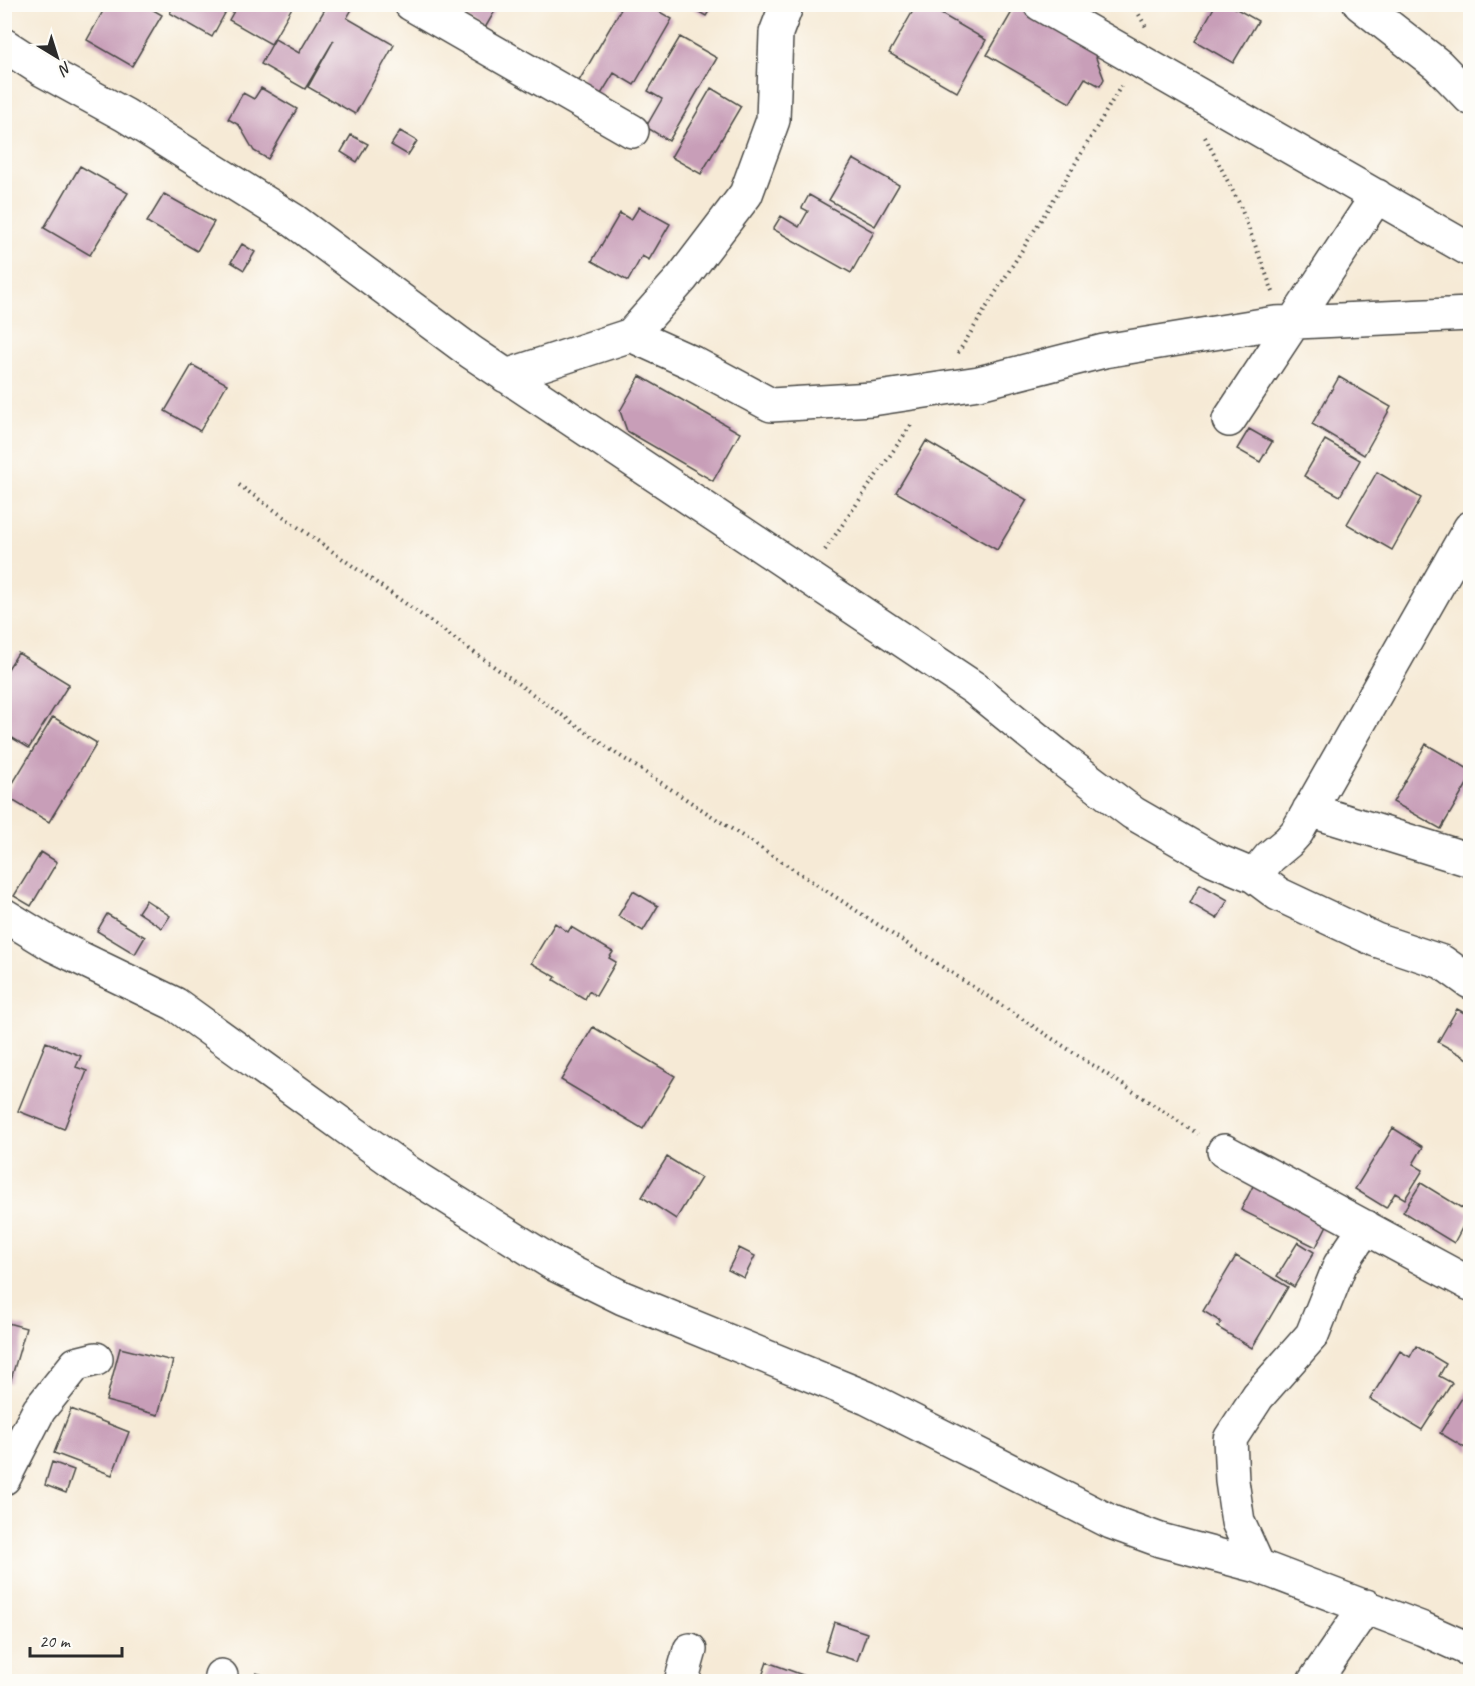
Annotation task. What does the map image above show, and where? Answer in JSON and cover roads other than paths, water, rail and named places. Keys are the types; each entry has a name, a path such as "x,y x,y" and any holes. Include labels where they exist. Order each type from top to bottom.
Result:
{"street":[{"path":"411,4 632,130"},
{"path":"506,376 631,335 682,278 746,194 773,120 776,33 787,4"},
{"path":"1040,4 1143,46 1377,196 1470,250"},
{"path":"1360,4 1438,65 1470,98"},
{"path":"4,45 41,69 125,115 293,220 471,352 974,688 1133,813 1213,860 1254,876 1278,894 1376,940 1442,962 1470,982"},
{"path":"1229,420 1377,196"},
{"path":"631,335 693,363 771,405 873,399 979,383 1104,351 1275,322 1470,314"},
{"path":"1254,876 1270,856 1297,832 1470,528"},
{"path":"1309,810 1470,860"},
{"path":"4,915 53,945 175,1004 409,1173 554,1264 623,1298 867,1398 1111,1522 1160,1540 1258,1566 1424,1629 1470,1650"},
{"path":"1224,1151 1470,1284"},
{"path":"1258,1566 1238,1521 1232,1481 1230,1439 1258,1396 1312,1335 1340,1265 1366,1227"},
{"path":"4,1478 39,1410 76,1364 96,1359"},
{"path":"1314,1682 1365,1606"},
{"path":"681,1682 690,1650"}]}
